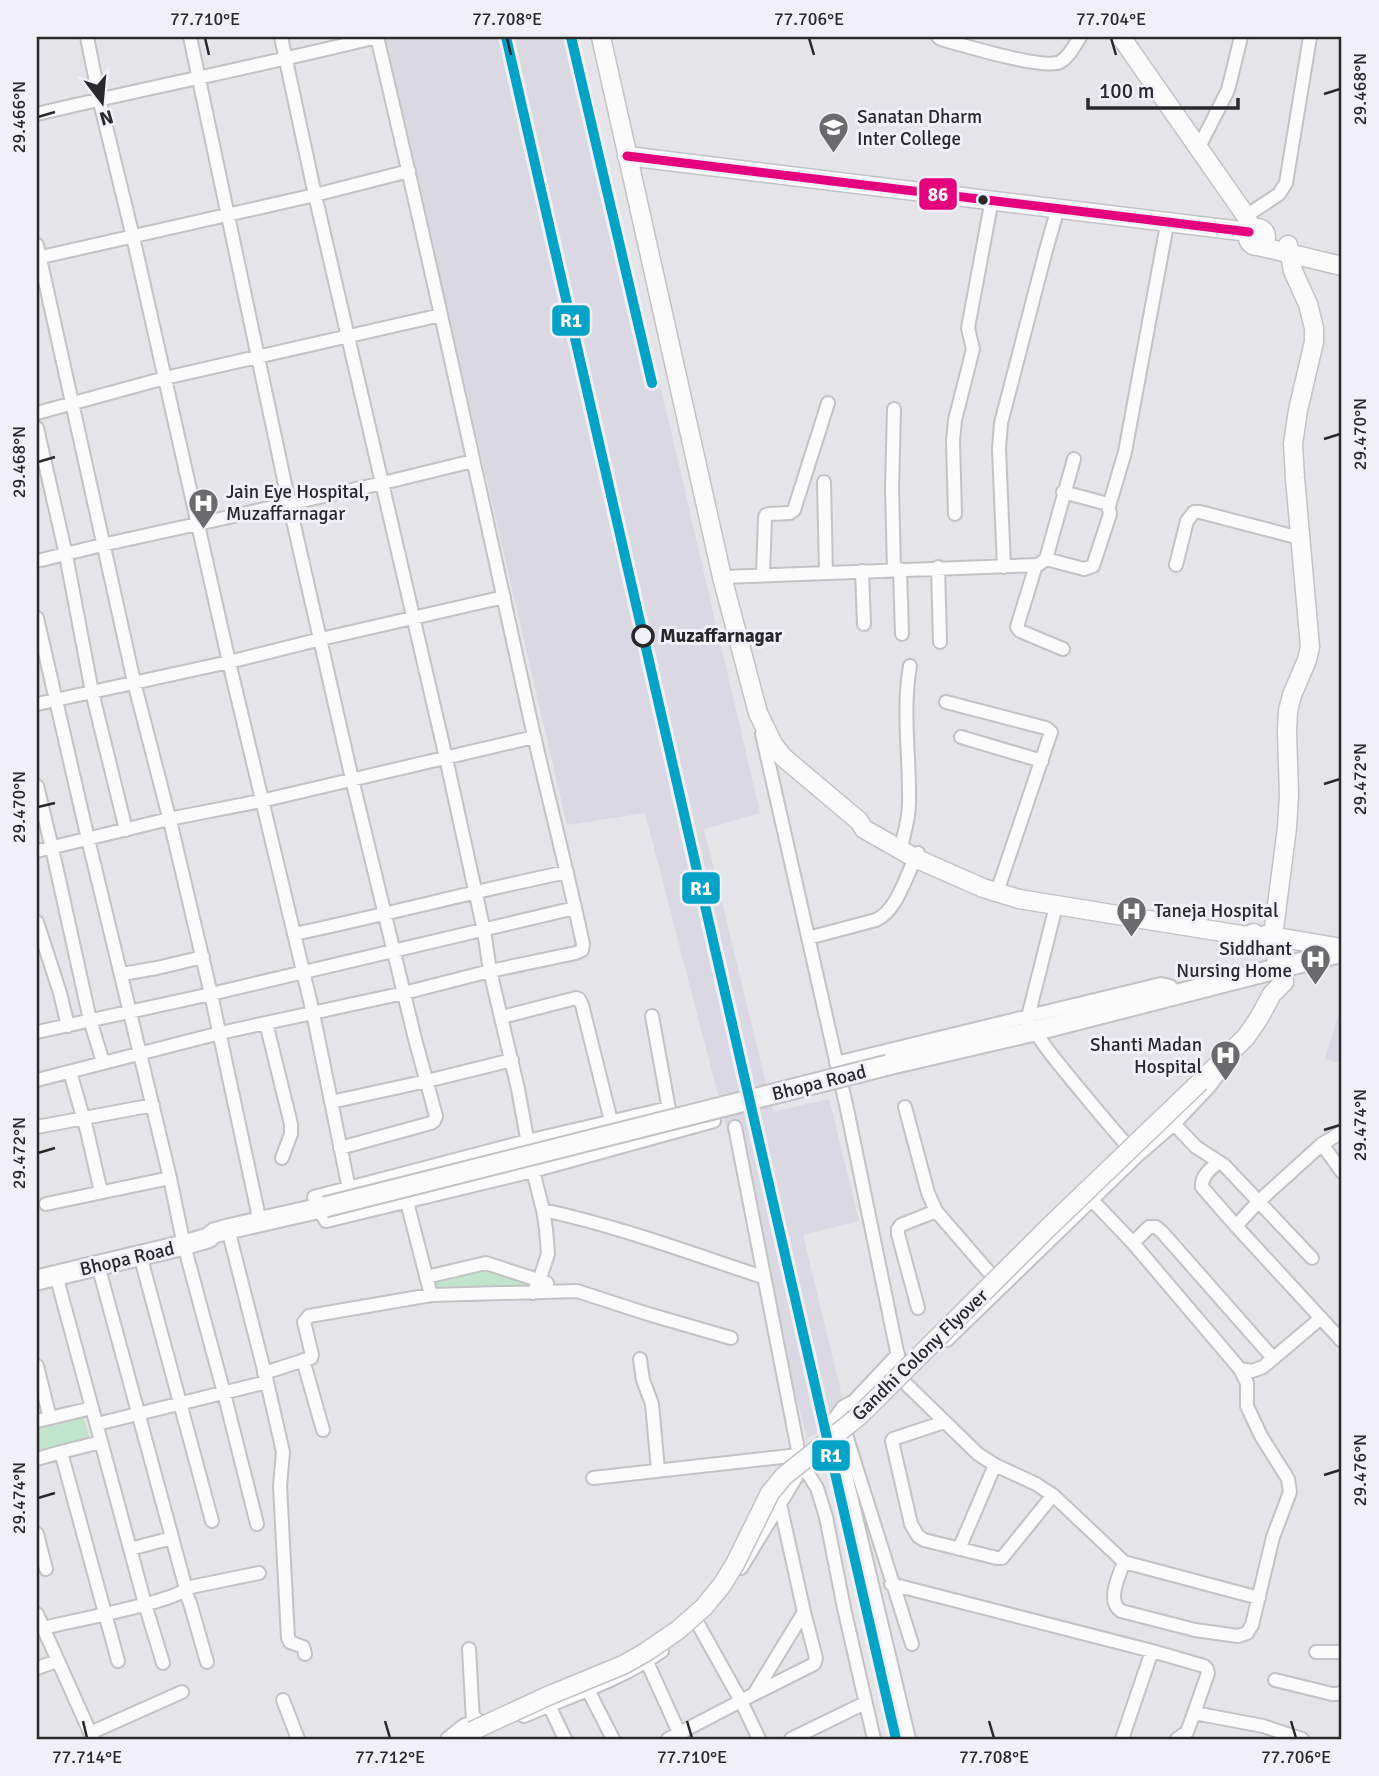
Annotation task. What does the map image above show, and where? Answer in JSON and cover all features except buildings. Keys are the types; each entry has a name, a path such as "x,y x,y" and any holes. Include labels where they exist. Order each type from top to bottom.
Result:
{"main road":[{"name":"Bhopa Road","path":"43,1276 183,1241 208,1238 221,1231 888,1065 1031,1024 1281,975 1318,957 1342,950"},
{"name":"Bhopa Road","path":"43,1276 140,1255 183,1241"}],"street":[{"path":"87,37 261,801 313,1013 349,1189"},
{"path":"190,37 289,503 352,779 436,1116 433,1122 340,1148"},
{"path":"281,37 315,195 446,758 543,1210 548,1244 546,1261 536,1287"},
{"path":"37,114 286,60 377,37 583,944 579,952 220,1033 37,1080"},
{"path":"601,37 722,577 758,713 904,1381 978,1454 1053,1495 1124,1562 1259,1598"},
{"path":"938,37 1051,65 1068,55 1080,37"},
{"path":"1121,37 1201,144"},
{"path":"1130,37 1254,230"},
{"path":"1201,144 1228,90 1241,37"},
{"path":"1057,211 1230,240 1254,230 1286,183 1310,37"},
{"path":"628,160 1057,211 1254,230 1289,249 1342,266"},
{"path":"260,1222 212,994 134,682 38,253 133,237 409,171"},
{"path":"956,514 953,441 955,419 973,349 968,327 991,203"},
{"path":"1004,566 999,449 1001,423 1057,211"},
{"path":"722,577 1004,566 1041,562 1084,569 1093,566 1110,514 1109,506 1125,452 1166,230"},
{"path":"1289,249 1342,257"},
{"path":"1281,975 1273,936 1287,828 1288,711 1310,647 1293,444 1314,342 1314,328 1308,304 1293,271 1289,249"},
{"path":"37,413 165,378 441,315"},
{"path":"763,574 766,515 790,513 794,510 828,403"},
{"path":"894,409 892,488 902,634"},
{"path":"37,428 66,555 92,692 126,830"},
{"path":"1063,649 1020,631 1017,627 1074,459"},
{"path":"37,561 473,461"},
{"path":"824,482 826,572"},
{"path":"1063,492 1109,506"},
{"path":"1176,565 1187,521 1194,512 1300,538"},
{"path":"938,567 940,642"},
{"path":"862,571 864,624"},
{"path":"37,704 503,597"},
{"path":"37,618 141,1052 183,1241 257,1524"},
{"path":"808,937 876,919 885,915 894,902 909,850 907,690 910,666"},
{"path":"946,702 1050,730 1051,735 998,889"},
{"path":"758,713 773,744 783,757 859,821 869,821 909,850 985,881 1019,899 1247,936 1254,933 1342,950"},
{"path":"37,851 534,737"},
{"path":"961,737 1042,761"},
{"path":"37,786 90,1020 103,1062"},
{"path":"294,934 567,872"},
{"path":"998,889 1250,928 1254,933"},
{"path":"1056,906 1031,1024 1108,1125 1137,1156"},
{"path":"37,1032 212,994 575,908"},
{"path":"37,922 68,1026"},
{"path":"122,974 203,957"},
{"name":"Gandhi Colony Flyover","path":"469,1733 623,1665 678,1630 704,1607 722,1586 770,1493 784,1476 859,1416 1246,1037 1281,975"},
{"path":"502,1017 579,999 611,1121"},
{"path":"652,1016 673,1132"},
{"path":"266,1023 291,1124 291,1134 282,1158"},
{"path":"836,1063 1031,1024"},
{"path":"846,1435 1003,1288 1137,1156 1174,1124 1209,1087 1246,1037"},
{"path":"331,1102 512,1060"},
{"path":"71,1072 101,1192"},
{"path":"37,1127 153,1105"},
{"path":"905,1107 928,1193 936,1211 1003,1288"},
{"path":"669,1108 527,1141 314,1198 322,1208 326,1221 533,1171 714,1121"},
{"path":"1174,1124 1196,1147 1219,1162 1312,1258"},
{"path":"735,1127 801,1460 817,1488 825,1517 874,1739"},
{"path":"1236,1226 1258,1202 1322,1144 1342,1132"},
{"path":"1322,1144 1342,1172"},
{"path":"1219,1162 1207,1173 1202,1187 1342,1341"},
{"path":"46,1204 170,1178"},
{"path":"1092,1200 1133,1243 1240,1368 1247,1383 1247,1406 1290,1486 1290,1496 1273,1537 1252,1625 1242,1636 1195,1630 1116,1608 1114,1594 1124,1562"},
{"path":"407,1202 431,1296"},
{"path":"543,1210 624,1231 765,1281"},
{"path":"918,1308 898,1228 901,1224 936,1211"},
{"path":"1133,1243 1149,1227 1156,1227 1273,1358"},
{"path":"221,1231 265,1377 282,1446 280,1486 288,1639 291,1643 303,1647 305,1654"},
{"path":"140,1255 212,1521"},
{"path":"426,1277 486,1263 536,1287"},
{"path":"99,1265 207,1662"},
{"path":"43,1276 97,1424 163,1663"},
{"path":"97,1424 224,1393 311,1358 304,1326 306,1318 373,1304 431,1296 536,1287 577,1291 731,1338"},
{"path":"1240,1368 1257,1370 1321,1318"},
{"path":"898,1354 832,1421 909,1739"},
{"path":"640,1359 643,1380 652,1404 659,1471"},
{"path":"303,1360 323,1430"},
{"path":"37,1366 50,1418"},
{"path":"37,1421 92,1408"},
{"path":"843,1408 846,1435 912,1644"},
{"path":"944,1422 893,1439 892,1445 914,1530 918,1536 924,1540 1002,1558 1053,1495"},
{"path":"37,1459 101,1442"},
{"path":"61,1452 118,1661"},
{"path":"469,1733 588,1690 646,1662 698,1624 727,1592 780,1504 801,1460"},
{"path":"593,1478 801,1460"},
{"path":"959,1549 995,1465"},
{"path":"646,1662 677,1737 754,1693 814,1664 816,1658 780,1504"},
{"path":"37,1534 46,1569"},
{"path":"130,1549 172,1538"},
{"path":"43,1628 145,1604 185,1589 259,1573"},
{"path":"891,1584 1204,1666 1207,1669 1207,1677 1187,1732 1177,1739"},
{"path":"754,1693 804,1612"},
{"path":"37,1614 91,1736 182,1692"},
{"path":"698,1624 759,1739"},
{"path":"469,1648 469,1733"},
{"path":"1122,1739 1152,1651"},
{"path":"1316,1653 1342,1652"},
{"path":"37,1668 57,1661"},
{"path":"469,1733 617,1662"},
{"path":"1275,1680 1332,1694 1342,1692"},
{"path":"588,1690 613,1739"},
{"path":"283,1700 298,1739"},
{"path":"791,1739 865,1703"},
{"path":"549,1705 565,1739"},
{"path":"1194,1713 1263,1726 1302,1739"},
{"path":"447,1739 463,1726 469,1733"}],"shaded area":[{"path":"384,37 579,37 760,813 704,829 773,1112 829,1099 859,1221 803,1235 847,1417 807,1438 645,813 567,825"},
{"path":"1342,1004 1342,1064 1325,1059"}],"green space":[{"path":"478,1269 527,1282 527,1289 436,1293 434,1280"},
{"path":"83,1415 90,1440 37,1453 37,1426"}],"railway":[{"path":"571,37 652,383"}],"transit line":[{"name":"R1","path":"506,37 896,1739"},
{"name":"R1","path":"571,37 652,383"},
{"name":"86","path":"627,156 1249,232"}],"place":[{"name":"Sanatan Dharm Inter College","path":"834,155"},
{"name":"Jain Eye Hospital, Muzaffarnagar","path":"203,530"},
{"name":"Muzaffarnagar","path":"643,636"},
{"name":"Taneja Hospital","path":"1131,938"},
{"name":"Siddhant Nursing Home","path":"1315,987"},
{"name":"Shanti Madan Hospital","path":"1225,1083"}]}
